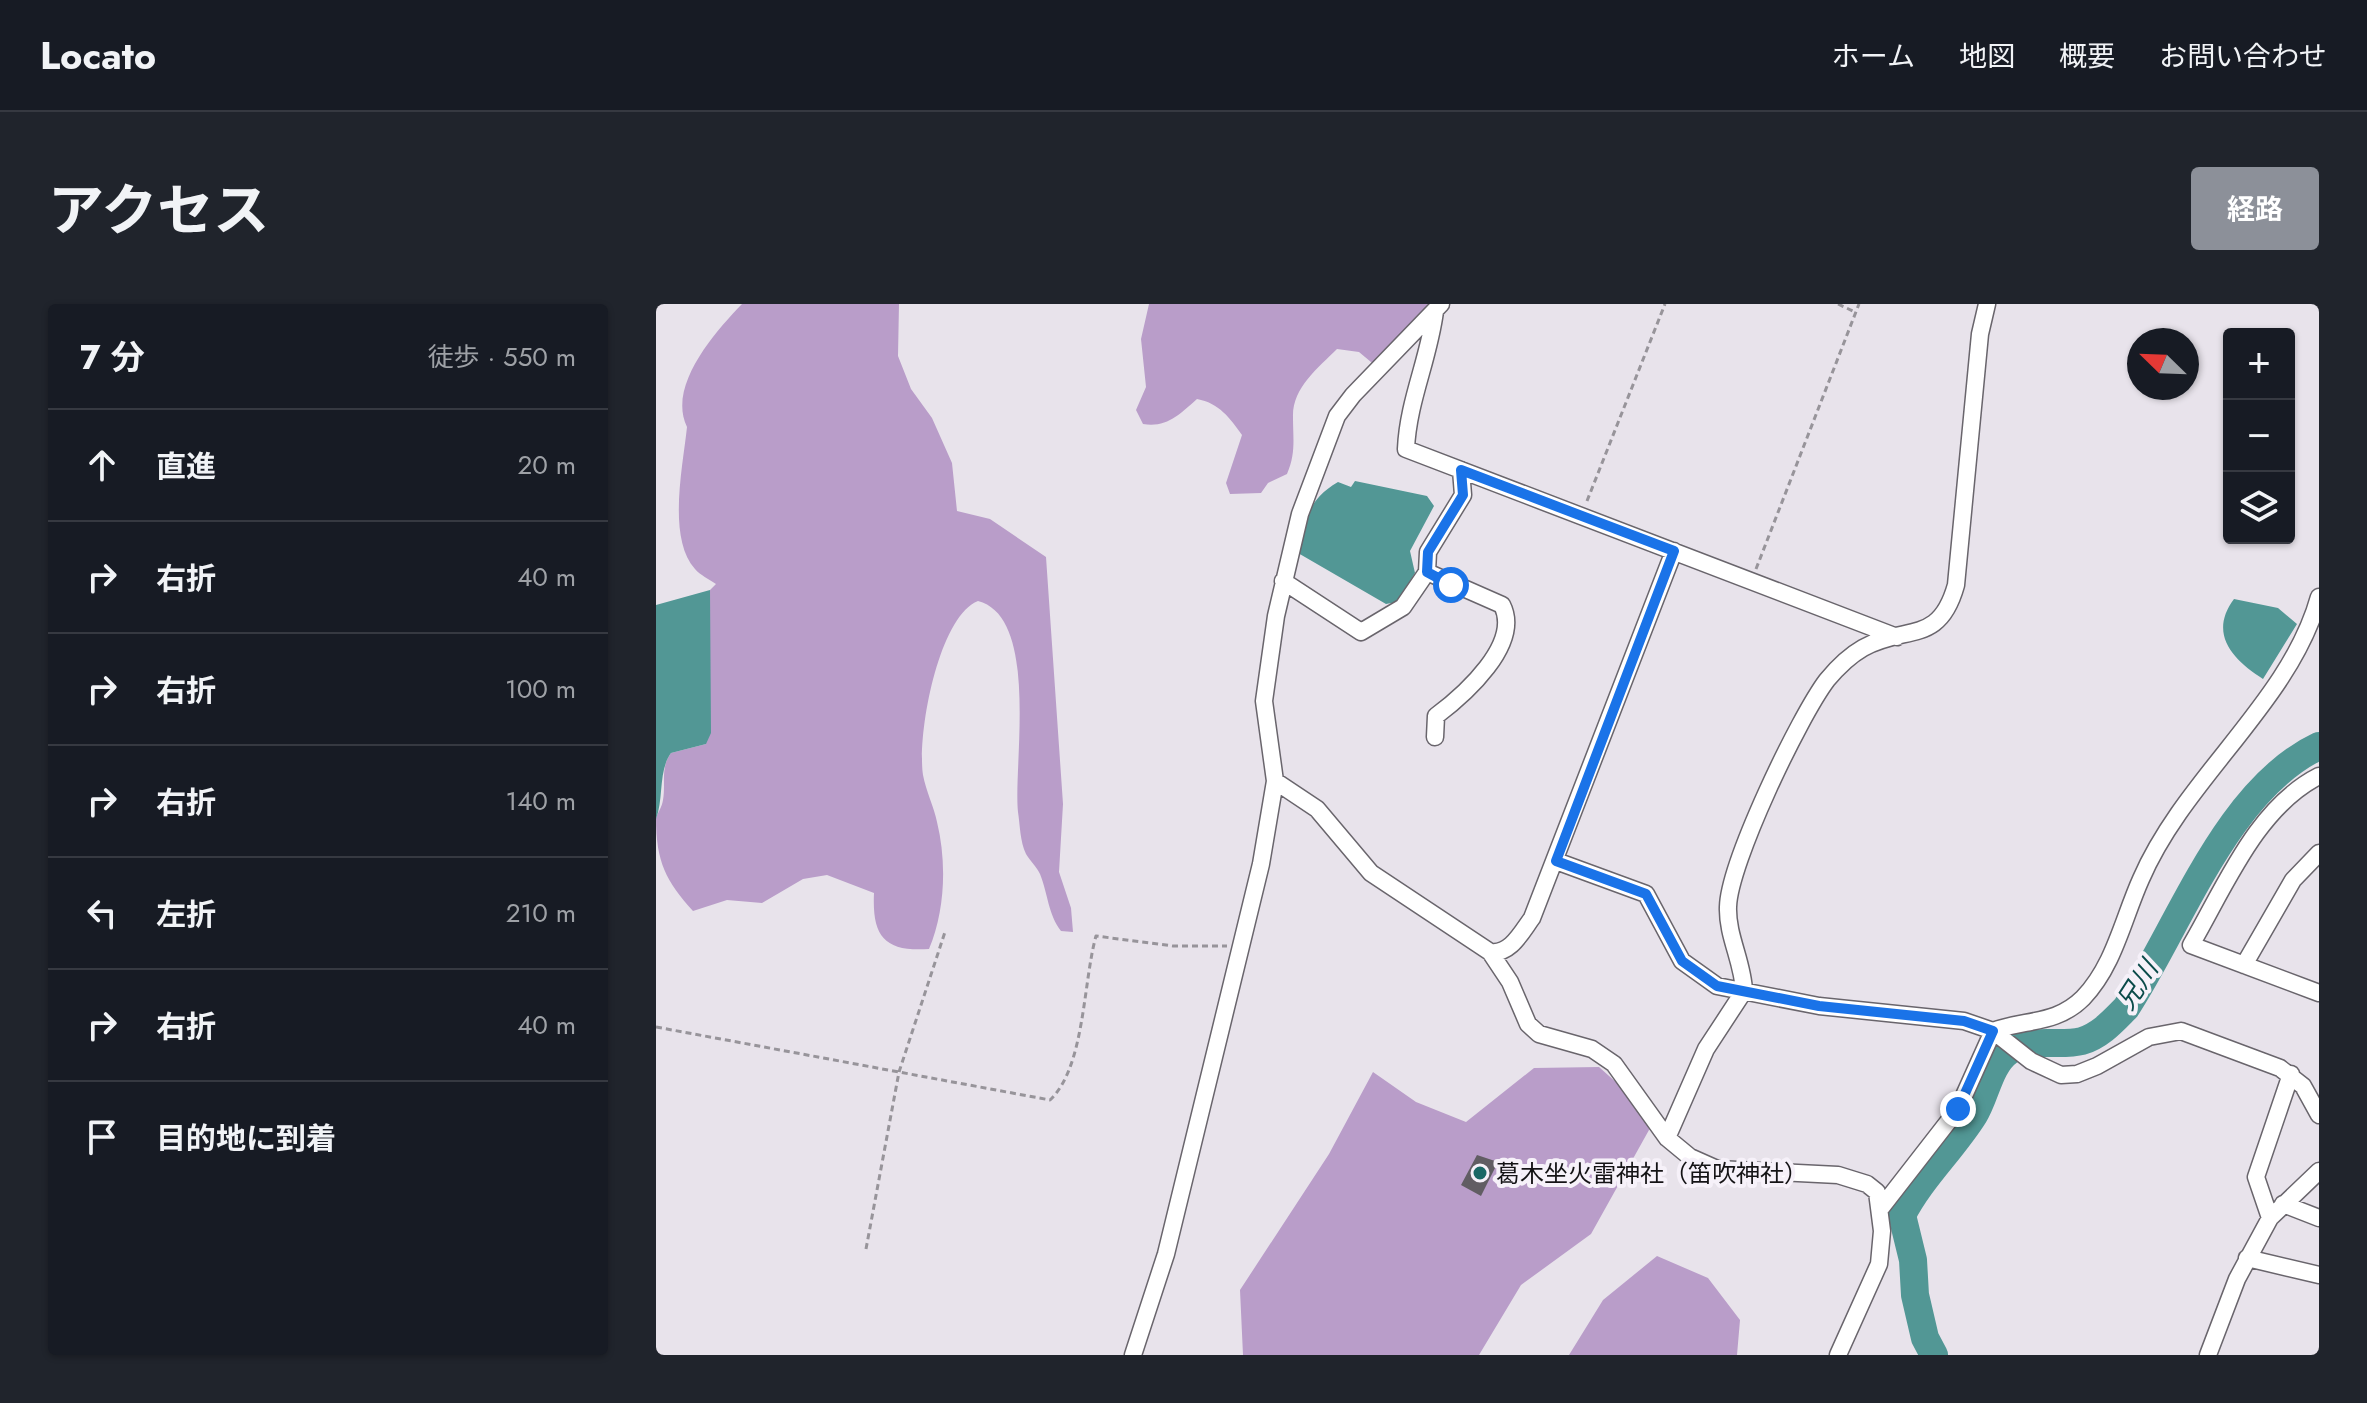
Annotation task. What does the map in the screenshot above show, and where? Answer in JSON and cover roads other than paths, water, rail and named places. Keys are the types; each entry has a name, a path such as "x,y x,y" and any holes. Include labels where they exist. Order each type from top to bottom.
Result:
{"street":[{"path":"1667,1138 1706,1049 1744,991 1727,909 1730,886 1744,844 1812,703 1827,680 1862,649 1926,630 1941,619 1954,594 1980,334 1987,304"},
{"path":"1438,308 1431,344 1407,424 1406,449 1898,637"},
{"path":"1133,1355 1166,1254 1265,848 1275,781 1264,701 1283,581 1300,514 1337,416 1353,395 1438,308"},
{"path":"1283,581 1361,632 1403,607 1427,572 1428,552 1463,495 1461,470"},
{"path":"1490,952 1498,953 1519,937 1532,918 1674,551"},
{"path":"1427,572 1451,585 1491,598 1502,605 1507,614 1507,629 1481,676 1436,716 1435,737"},
{"path":"1881,1208 1958,1109 1998,1034 2054,1017 2080,1002 2094,986 2106,968 2141,877 2159,843 2207,770 2276,685 2315,627 2319,597"},
{"path":"2319,776 2287,797 2269,816 2191,945 2319,993"},
{"path":"1275,781 1317,809 1371,873 1490,952 1510,982 1528,1024 1552,1041 1592,1049 1614,1064 1667,1138 1697,1162 1717,1169 1786,1170 1855,1178 1877,1192 1881,1208 1879,1264 1838,1355"},
{"path":"2244,965 2293,880 2319,853"},
{"path":"1556,861 1646,894 1682,961 1717,986 1819,1006 1964,1021 1998,1034 2031,1061 2061,1075 2077,1074 2149,1037 2181,1031 2266,1061 2291,1074 2303,1086 2319,1115"},
{"path":"2270,1218 2256,1177 2291,1074"},
{"path":"2208,1355 2247,1258 2270,1218 2305,1188 2319,1171"},
{"path":"2283,1204 2319,1218"},
{"path":"2247,1258 2319,1275"}],"water":[{"path":"1355,481 1427,496 1434,506 1410,551 1415,573 1397,602 1386,604 1298,553 1309,512 1320,496 1338,482 1351,487"},
{"path":"710,590 711,733 706,744 671,753 664,768 656,819 656,605"},
{"path":"2234,599 2278,608 2297,624 2263,679 2234,655 2224,635 2223,624"}],"waterway":[{"name":"兄川","path":"1934,1355 1925,1338 1915,1295 1913,1260 1902,1215 1927,1176 1974,1115 1997,1064 2009,1051 2026,1044 2073,1043 2089,1038 2126,1008 2208,862 2232,826 2258,793 2287,766 2319,746"}],"place":[{"name":"葛木坐火雷神社（笛吹神社）","path":"1480,1173"}]}
